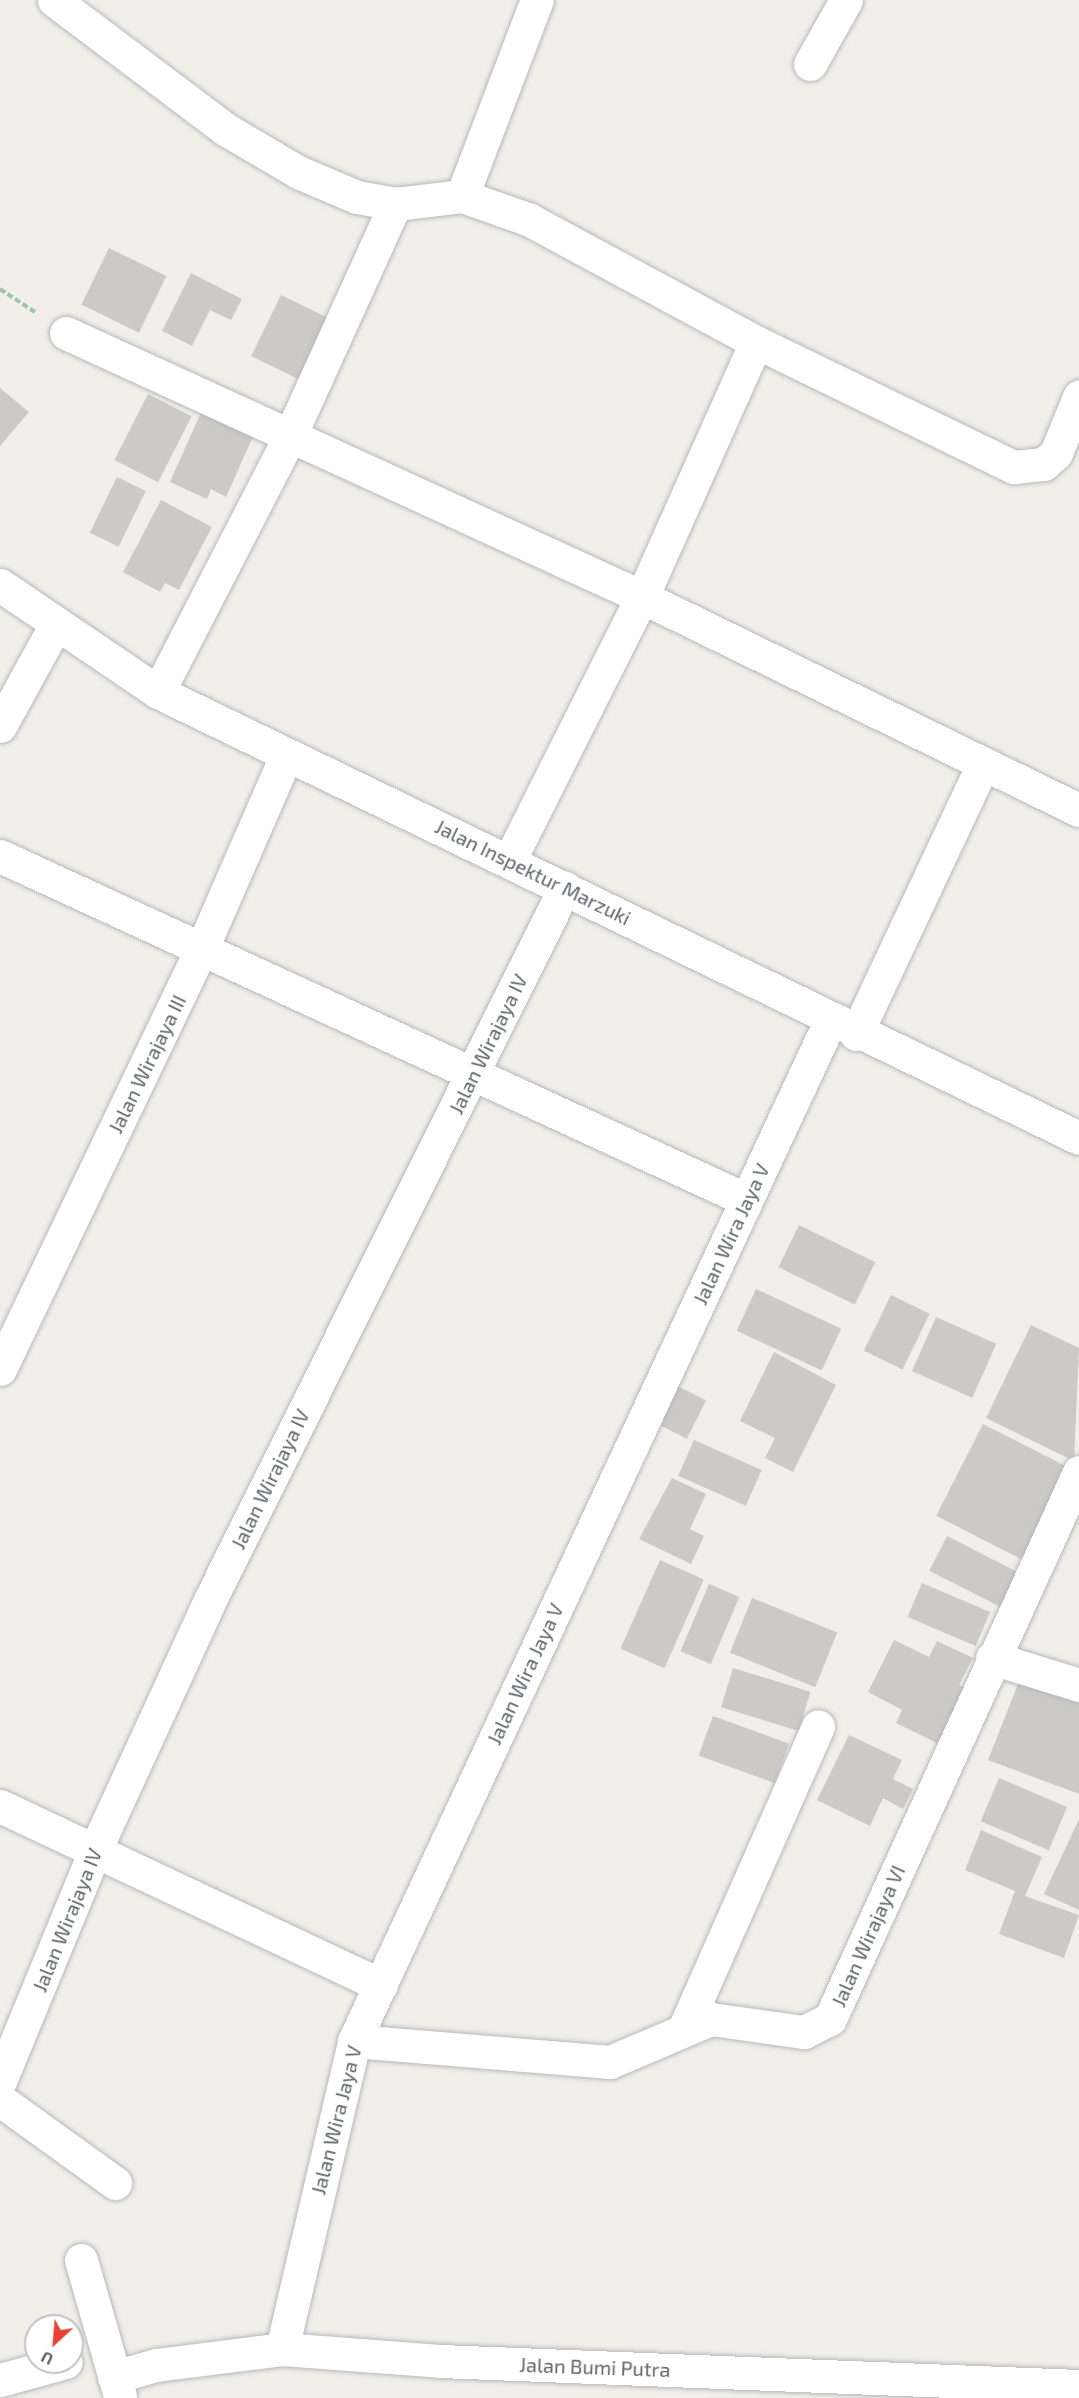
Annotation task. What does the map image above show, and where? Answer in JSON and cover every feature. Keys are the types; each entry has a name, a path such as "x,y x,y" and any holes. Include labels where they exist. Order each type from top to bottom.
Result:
{"street":[{"path":"54,0 225,129 298,172 357,197 394,204 462,196 530,220 756,342 1014,467 1044,464 1056,453 1079,397"},
{"path":"462,196 537,0"},
{"path":"810,64 846,0"},
{"path":"158,692 290,436 394,204"},
{"path":"66,333 642,597 982,766 1079,810"},
{"path":"510,859 642,597 756,342"},
{"name":"Jalan Inspektur Marzuki","path":"0,585 55,626 158,692 286,756 510,859 843,1027 1079,1138"},
{"path":"0,726 55,626"},
{"name":"Jalan Wirajaya III","path":"0,1369 203,946 286,756"},
{"name":"Jalan Wira Jaya V","path":"282,2349 354,2040 747,1200 843,1027 982,766"},
{"path":"0,856 203,946 747,1200"},
{"name":"Jalan Wirajaya IV","path":"0,2081 96,1848 210,1600 565,887"},
{"name":"Jalan Wirajaya VI","path":"354,2040 610,2062 684,2029 728,2019 804,2032 830,2019 992,1658 1079,1472"},
{"path":"992,1658 1079,1685"},
{"path":"684,2029 818,1726"},
{"path":"0,1806 96,1848 381,1985"},
{"path":"0,2100 115,2183"},
{"path":"81,2260 114,2375"},
{"name":"Jalan Bumi Putra","path":"84,2364 114,2375 156,2365 282,2349 440,2361 1079,2386"},
{"path":"0,2380 24,2373"}],"path":[{"path":"0,289 66,333"}],"building":[{"path":"109,248 167,276 139,333 81,305"},
{"path":"191,273 242,299 231,320 210,310 192,346 162,331"},
{"path":"281,295 328,318 298,379 251,356"},
{"path":"0,388 29,412 0,446"},
{"path":"148,394 192,416 158,482 114,460"},
{"path":"203,408 255,432 226,497 211,489 207,499 170,482"},
{"path":"117,477 146,491 119,547 90,533"},
{"path":"161,500 212,527 179,590 165,583 160,592 123,572"},
{"path":"799,1225 875,1262 855,1305 778,1267"},
{"path":"756,1289 841,1329 822,1370 737,1331"},
{"path":"891,1295 930,1314 902,1370 864,1351"},
{"path":"936,1317 996,1344 972,1398 912,1371"},
{"path":"1031,1325 1079,1348 1074,1461 986,1418"},
{"path":"774,1352 836,1385 793,1472 765,1458 775,1438 740,1421"},
{"path":"676,1385 706,1400 687,1439 656,1423"},
{"path":"983,1424 1074,1470 1027,1562 936,1516"},
{"path":"694,1440 762,1470 746,1506 678,1476"},
{"path":"672,1478 706,1494 690,1529 704,1536 691,1564 639,1539"},
{"path":"947,1536 1020,1573 1002,1608 929,1571"},
{"path":"660,1560 704,1580 664,1668 621,1649"},
{"path":"922,1583 990,1612 976,1646 908,1617"},
{"path":"709,1584 739,1597 711,1664 680,1651"},
{"path":"752,1598 837,1632 815,1687 730,1653"},
{"path":"894,1640 929,1657 937,1641 973,1658 959,1685 966,1689 939,1744 896,1723 902,1710 868,1692"},
{"path":"733,1668 810,1692 798,1731 721,1707"},
{"path":"1020,1679 1079,1702 1079,1794 988,1760"},
{"path":"713,1716 789,1744 775,1783 699,1755"},
{"path":"849,1735 902,1760 893,1779 913,1789 903,1809 883,1798 870,1826 817,1800"},
{"path":"999,1778 1067,1807 1049,1850 981,1821"},
{"path":"1079,1819 1079,1910 1044,1894"},
{"path":"981,1830 1042,1857 1025,1896 1079,1915 1064,1958 999,1934 1015,1891 965,1870"}]}
